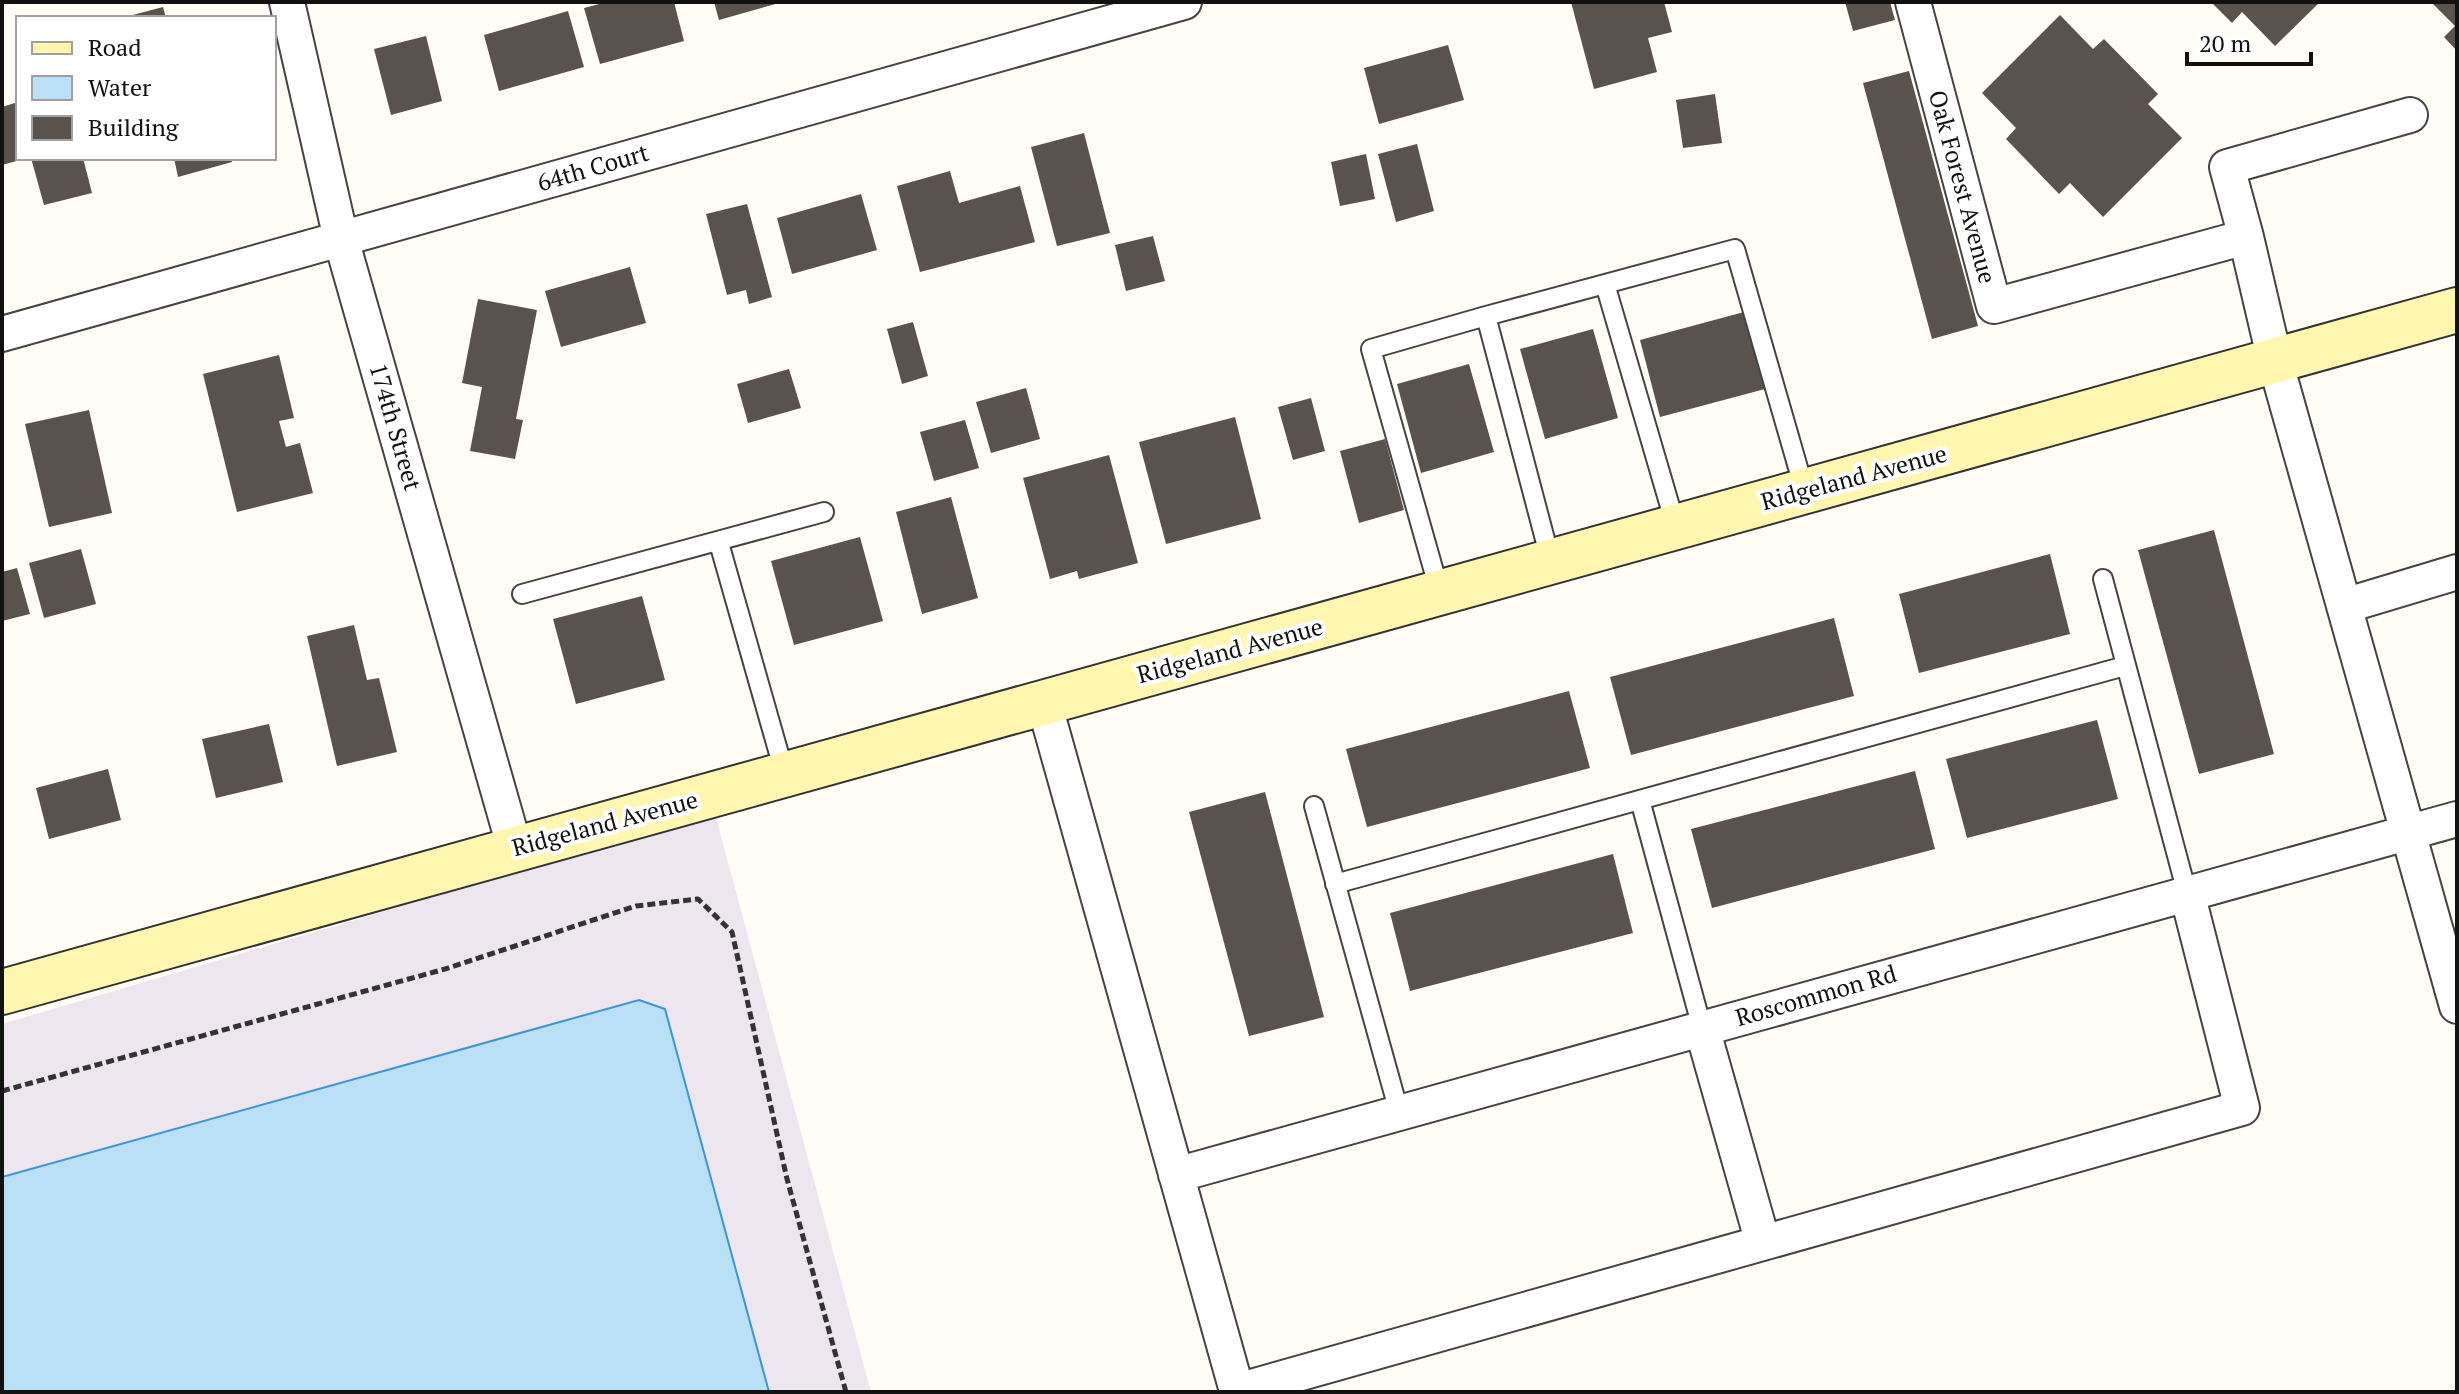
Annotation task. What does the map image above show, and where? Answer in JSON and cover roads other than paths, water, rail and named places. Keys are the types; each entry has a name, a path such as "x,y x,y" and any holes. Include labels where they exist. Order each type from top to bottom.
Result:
{"street":[{"name":"174th Street","path":"287,2 341,239 515,849"},
{"name":"64th Court","path":"2,334 1184,2"},
{"name":"Oak Forest Avenue","path":"1913,2 1994,306 2246,237"},
{"path":"2410,115 2227,167 2275,361 2457,1006"},
{"name":"Ridgeland Avenue","path":"2,992 2457,310"},
{"path":"2344,606 2457,572"},
{"path":"1044,703 1237,1391 2242,1108 2187,893"},
{"name":"Roscommon Rd","path":"1176,1175 2457,819"},
{"path":"1702,1028 1763,1243"}],"lane":[{"path":"1440,593 1371,349 1486,316 1735,249 1805,492"},
{"path":"1605,284 1676,527"},
{"path":"1486,316 1551,562"},
{"path":"522,594 719,543 824,512"},
{"path":"719,543 785,775"},
{"path":"2103,579 2187,893"},
{"path":"1335,884 2125,666"},
{"path":"1640,800 1702,1028"},
{"path":"1314,806 1399,1112"}],"water":[{"path":"639,1000 665,1009 769,1392 2,1392 2,1177"}]}
